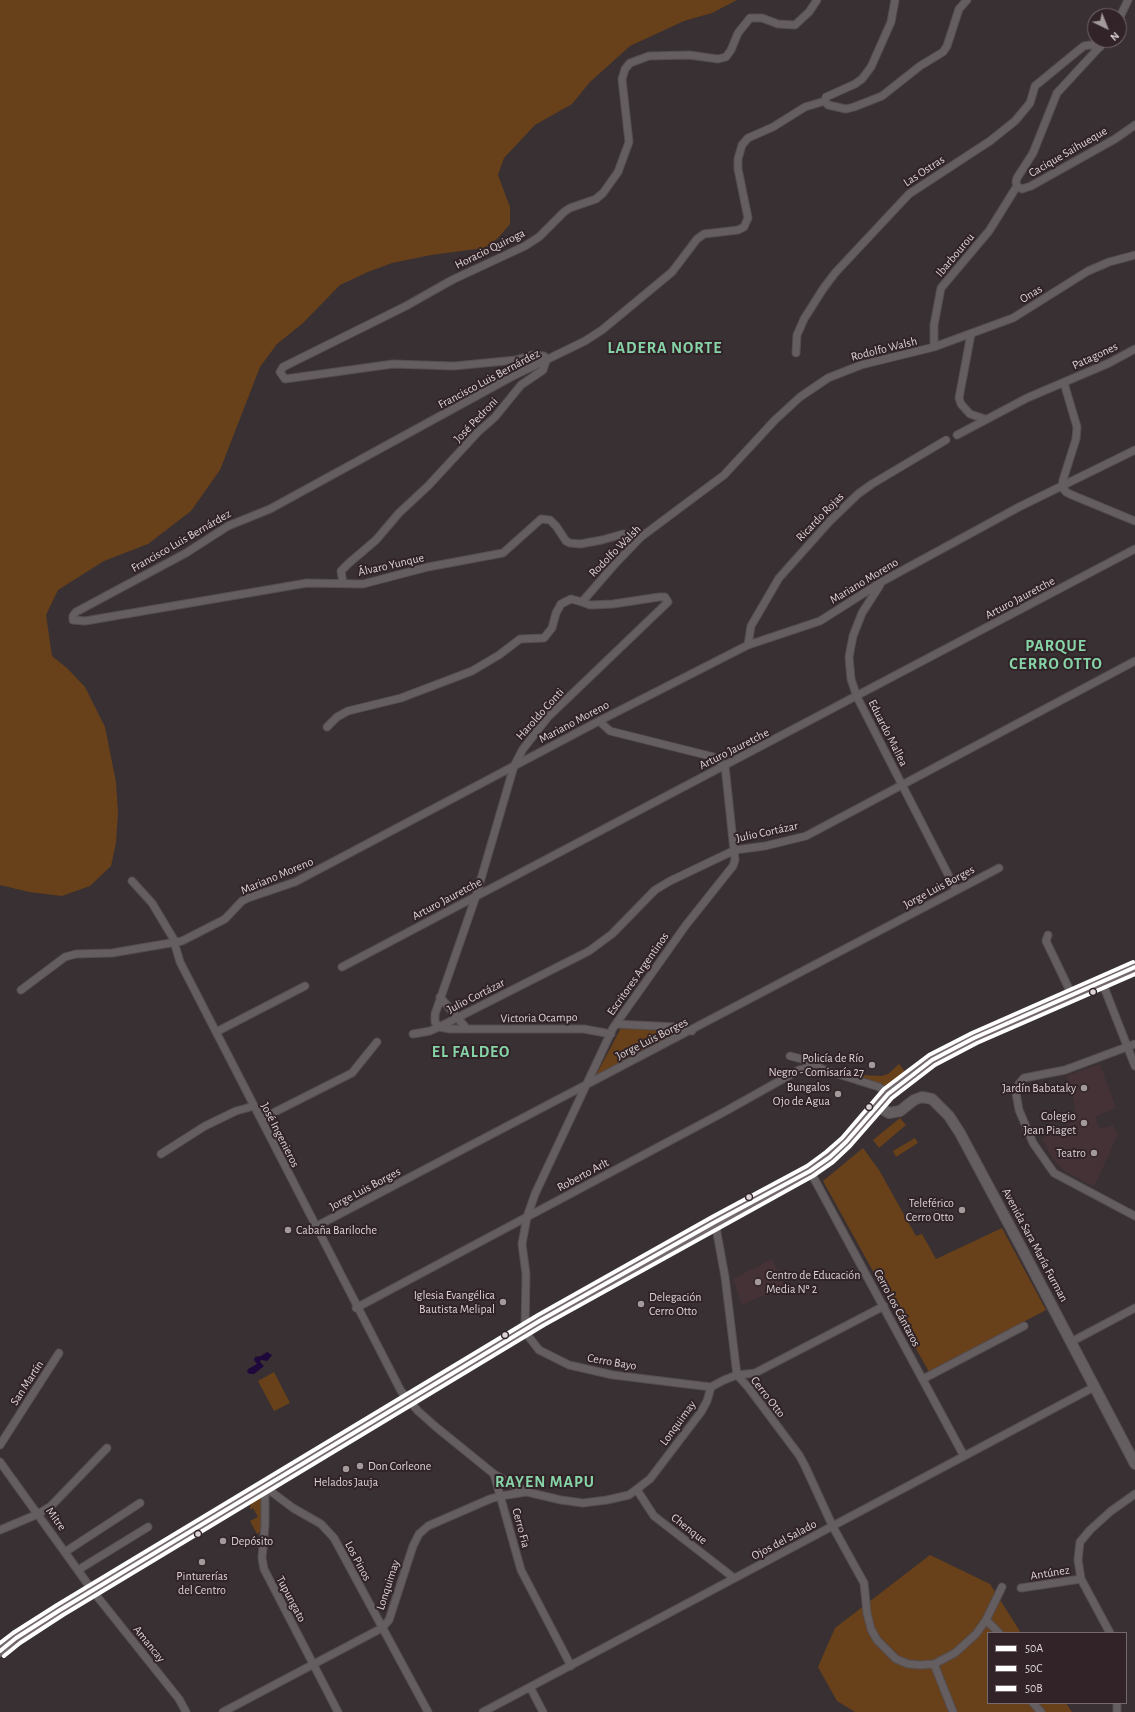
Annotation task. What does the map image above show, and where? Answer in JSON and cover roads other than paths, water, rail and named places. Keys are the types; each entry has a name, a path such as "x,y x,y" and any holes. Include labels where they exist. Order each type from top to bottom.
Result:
{"main road":[{"path":"0,1651 16,1638 92,1590 525,1329 715,1222 810,1171 830,1157 846,1142 888,1094 932,1060 974,1038 1135,967"},
{"name":"Avenida Sara María Furman","path":"877,1106 889,1113 900,1111 914,1100 922,1098 932,1099 949,1116 977,1164 1135,1464"},
{"path":"0,1645 16,1638"}],"street":[{"name":"Horacio Quiroga","path":"546,361 544,356 532,355 516,360 454,366 393,364 285,379 280,372 283,367 406,306 452,280 525,246 539,237 570,208 596,199 618,172 628,142 627,111 622,79 625,70 630,63 648,56 689,55 718,59 726,57 731,50 738,33 750,18 762,18 778,24 795,25 809,12 817,0"},
{"path":"895,0 891,22 871,67 862,79 843,91 826,97 825,101 832,107 846,109 882,96 920,66 943,52 947,46 959,9 967,0"},
{"name":"Las Ostras","path":"796,353 797,335 804,319 823,289 835,273 909,194 990,142 1015,121 1030,103 1035,86 1084,46 1087,46"},
{"name":"Cacique Saihueque","path":"1099,48 1057,93 1033,153 1017,178 1017,186 1022,189 1031,186 1115,139 1135,125"},
{"name":"Francisco Luis Bernárdez","path":"73,620 73,616 76,612 186,554 228,526 270,508 514,376 585,341 602,330 672,272 697,239 704,234 738,230 744,227 748,218 738,169 738,159 742,146 748,138 773,127 805,107 825,101"},
{"name":"Ibarbourou","path":"934,347 934,325 941,288 989,231 1017,186"},
{"name":"Onas","path":"934,347 1013,318 1088,271 1109,262 1135,255"},
{"path":"971,334 959,398 961,404 970,414 985,420"},
{"name":"Rodolfo Walsh","path":"582,602 641,537 724,475 776,420 813,387 845,370 934,347"},
{"name":"Patagones","path":"1064,383 1135,349"},
{"name":"José Pedroni","path":"343,583 341,572 345,567 376,540 399,513 428,486 478,432 495,417 521,385 543,370 546,361"},
{"path":"957,434 1027,398 1064,383 1077,427 1076,439 1062,487 1066,492 1072,495 1135,521"},
{"name":"Ricardo Rojas","path":"748,645 751,626 779,578 830,521 858,494 872,484 946,440"},
{"name":"Mariano Moreno","path":"21,990 65,957 76,954 112,953 182,942 225,919 248,898 295,882 599,721 748,645 820,621 883,581 1019,507 1135,450"},
{"name":"Álvaro Yunque","path":"73,620 85,622 211,598 299,584 322,582 362,584 428,567 503,553 541,519 550,520 566,541 570,543 580,544 623,534 641,537"},
{"name":"Arturo Jauretche","path":"342,967 857,697 1135,548"},
{"name":"Eduardo Mallea","path":"883,581 862,613 853,636 849,668 851,679 857,697 956,890"},
{"name":"Haroldo Conti","path":"439,1027 435,1022 435,1014 476,896 514,766 523,749 548,717 668,602 665,597 658,597 613,604 590,605 582,602"},
{"path":"327,727 337,717 348,711 401,698 472,671 499,655 520,639 544,638 549,634 556,613 561,604 571,599 582,602"},
{"name":"Julio Cortázar","path":"413,1034 430,1032 589,951 612,934 655,890 735,850 765,846 806,836 1135,660"},
{"path":"599,721 610,731 714,757 725,766"},
{"name":"Escritores Argentinos","path":"525,1329 526,1274 522,1244 527,1217 535,1194 584,1086 616,1024 686,925 733,866 735,850 725,766"},
{"name":"Jorge Luis Borges","path":"315,1227 692,1031 999,868"},
{"name":"José Ingenieros","path":"132,881 152,903 174,944 180,962 356,1308 400,1391 407,1400"},
{"path":"1048,935 1046,941 1072,995"},
{"path":"1102,982 1132,1045 1135,1066"},
{"path":"216,1032 305,986"},
{"path":"440,998 467,1029"},
{"path":"616,1024 676,1027 692,1031"},
{"name":"Victoria Ocampo","path":"439,1027 467,1029 584,1029 611,1034"},
{"path":"260,1119 352,1073 360,1066 377,1042"},
{"path":"1132,1045 1066,1070 1024,1078 1019,1084 1016,1094 1019,1110 1033,1143 1054,1173 1135,1216"},
{"path":"790,1056 806,1060 822,1069 879,1087 888,1094"},
{"name":"Roberto Arlt","path":"356,1308 799,1070 808,1068 822,1069"},
{"path":"161,1154 205,1126 236,1111 254,1106"},
{"name":"Cerro Los Cántaros","path":"810,1171 964,1456"},
{"name":"Cerro Otto","path":"715,1222 725,1277 737,1375 748,1387 799,1454 833,1527 864,1583 867,1613 871,1629 877,1640 886,1651 908,1664 920,1666 934,1664"},
{"path":"710,1387 737,1375 755,1373 884,1306"},
{"path":"1071,1342 1135,1308"},
{"path":"923,1379 1024,1326"},
{"name":"Cerro Bayo","path":"525,1329 528,1337 539,1350 569,1365 613,1375 710,1387"},
{"name":"San Martín","path":"0,1445 59,1353"},
{"name":"Ojos del Salado","path":"483,1712 833,1527 1094,1386"},
{"name":"Lonquimay","path":"494,1474 527,1492 561,1500 583,1503 608,1500 629,1495 650,1479 701,1412 707,1401 710,1387"},
{"path":"407,1400 436,1427 494,1474"},
{"path":"0,1530 38,1514 51,1506 107,1448"},
{"name":"Mitre","path":"0,1462 92,1590"},
{"name":"Cerro Fia","path":"494,1474 521,1570 571,1666"},
{"name":"Los Pinos","path":"265,1487 293,1508 321,1524 328,1531 428,1712"},
{"name":"Tupungato","path":"265,1487 265,1525 262,1558 264,1568 338,1712"},
{"name":"Chenque","path":"637,1490 654,1516 734,1578"},
{"name":"Lonquimay","path":"223,1712 382,1628 388,1620 412,1546 419,1534 428,1526 501,1496 527,1492"},
{"path":"1109,1632 1081,1579 1078,1560 1080,1542 1105,1516 1135,1494"},
{"path":"65,1552 140,1503"},
{"path":"78,1570 148,1527"},
{"name":"Antúnez","path":"1021,1588 1081,1579"},
{"path":"953,1712 934,1664 951,1656 966,1644 986,1620 1002,1587"},
{"name":"Amancay","path":"92,1590 178,1699 186,1712"},
{"path":"986,1620 998,1632"},
{"path":"530,1688 543,1712"},
{"path":"1034,1704 1041,1712"}],"place":[{"name":"Policía de Río Negro - Comisaría 27","path":"872,1065"},
{"name":"Jardín Babataky","path":"1084,1088"},
{"name":"Bungalos Ojo de Agua","path":"838,1094"},
{"name":"Colegio Jean Piaget","path":"1084,1123"},
{"name":"Teatro","path":"1094,1153"},
{"name":"Teleférico Cerro Otto","path":"962,1210"},
{"name":"Cabaña Bariloche","path":"288,1230"},
{"name":"Centro de Educación Media Nº 2","path":"758,1282"},
{"name":"Iglesia Evangélica Bautista Melipal","path":"503,1302"},
{"name":"Delegación Cerro Otto","path":"641,1304"},
{"name":"Don Corleone","path":"360,1466"},
{"name":"Helados Jauja","path":"346,1469"},
{"name":"Depósito","path":"223,1541"},
{"name":"Pinturerías del Centro","path":"202,1562"}],"district":[{"name":"LADERA NORTE","path":"665,348"},
{"name":"PARQUE CERRO OTTO","path":"1056,655"},
{"name":"EL FALDEO","path":"471,1052"},
{"name":"RAYEN MAPU","path":"545,1482"}]}
